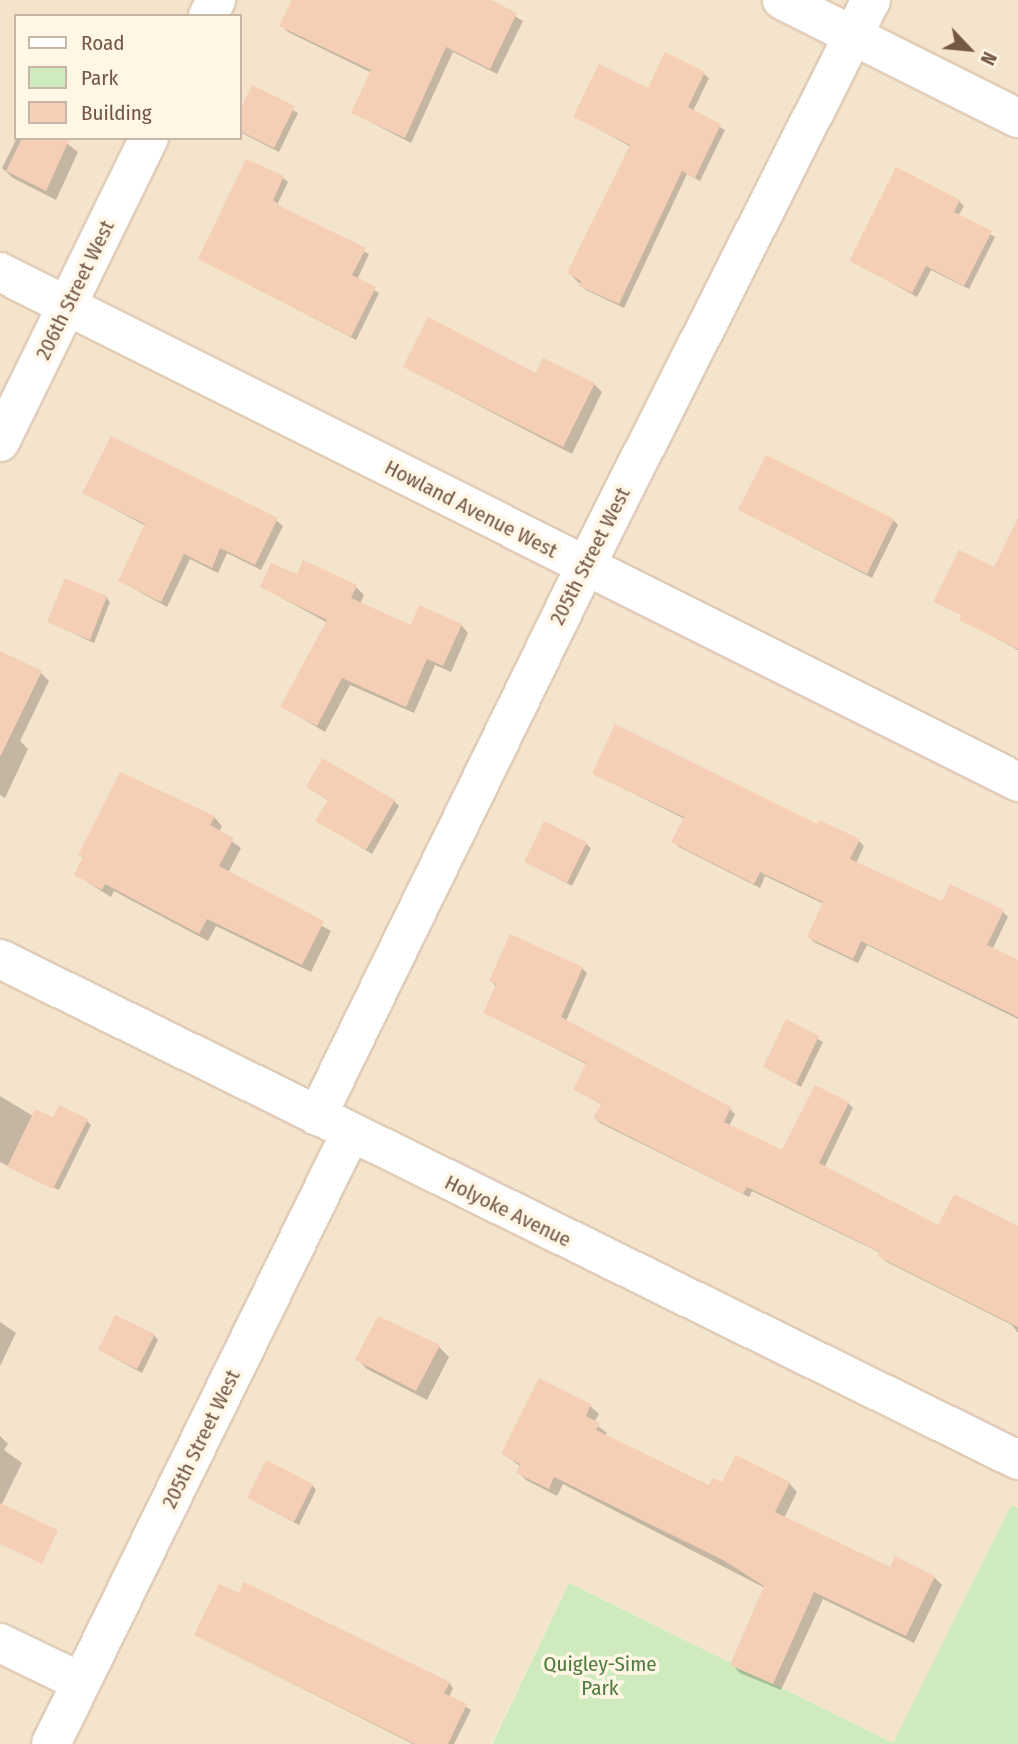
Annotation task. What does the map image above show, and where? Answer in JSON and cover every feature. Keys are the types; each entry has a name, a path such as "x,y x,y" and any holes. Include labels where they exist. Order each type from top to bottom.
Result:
{"street":[{"path":"782,0 1018,118"},
{"name":"205th Street West","path":"317,1116 584,567 871,0"},
{"name":"206th Street West","path":"0,442 148,140"},
{"name":"Howland Avenue West","path":"0,272 584,567 1018,782"},
{"name":"Holyoke Avenue","path":"0,959 350,1134 1018,1461"},
{"name":"205th Street West","path":"51,1744 350,1134"},
{"path":"0,1643 81,1682"}],"shaded area":[{"path":"0,0 1018,0 1018,1508 1011,1505 893,1743 569,1583 491,1744 0,1744"}],"green space":[{"name":"Quigley-Sime Park","path":"1011,1505 1018,1508 1018,1744 492,1744 569,1583 893,1743"}],"building":[{"path":"292,0 491,0 517,13 490,69 446,47 405,138 351,113 371,70 279,26"},
{"path":"665,52 705,72 688,107 721,124 695,178 682,171 619,304 579,286 581,281 567,273 630,145 573,117 599,64 648,88"},
{"path":"252,85 295,106 274,148 242,132 242,106"},
{"path":"21,140 69,140 46,191 6,171"},
{"path":"246,159 284,176 273,200 282,207 366,248 352,275 376,287 351,337 198,259"},
{"path":"896,167 960,200 954,212 992,231 964,286 926,266 912,293 849,261"},
{"path":"428,317 536,373 543,358 595,383 563,447 403,367"},
{"path":"111,436 278,518 255,565 220,548 212,568 184,554 161,602 118,581 145,524 82,493"},
{"path":"766,455 894,519 867,574 738,510"},
{"path":"1018,518 1018,649 959,620 961,615 933,602 959,550 994,567"},
{"path":"303,560 357,585 351,598 411,625 419,605 462,624 443,666 427,659 406,707 342,678 317,726 280,707 327,620 260,587 271,563 297,574"},
{"path":"65,578 107,596 90,640 47,622"},
{"path":"0,651 42,671 0,757"},
{"path":"615,724 817,824 819,820 860,839 850,859 942,901 950,884 1004,910 987,945 1018,960 1018,1017 861,941 853,959 807,937 823,902 760,872 754,884 671,842 684,817 592,774"},
{"path":"322,758 395,800 366,850 315,821 328,800 306,787"},
{"path":"120,772 215,816 210,825 234,838 219,866 324,921 302,965 207,919 199,934 105,884 102,890 74,875 83,857 78,855"},
{"path":"544,821 587,842 567,883 524,862"},
{"path":"510,934 583,967 561,1017 731,1107 724,1122 782,1150 815,1085 849,1102 819,1163 938,1225 954,1194 1018,1226 1018,1327 877,1256 880,1252 747,1187 743,1194 593,1118 601,1104 573,1090 586,1063 483,1013 496,984 489,981"},
{"path":"786,1019 819,1036 796,1084 763,1067"},
{"path":"59,1105 88,1119 53,1189 7,1167 35,1109 53,1117"},
{"path":"115,1315 155,1334 137,1369 98,1350"},
{"path":"378,1316 440,1345 416,1391 355,1360"},
{"path":"539,1378 591,1404 586,1416 600,1423 596,1430 709,1485 712,1478 722,1482 736,1455 790,1482 775,1512 890,1567 895,1556 935,1576 906,1636 814,1592 773,1684 730,1665 764,1586 723,1560 554,1477 549,1489 516,1473 520,1464 501,1454"},
{"path":"266,1460 313,1484 294,1522 247,1498"},
{"path":"0,1503 58,1530 42,1564 0,1544"},
{"path":"244,1582 450,1682 444,1693 467,1704 448,1744 415,1744 194,1635 219,1584 239,1593"}]}
